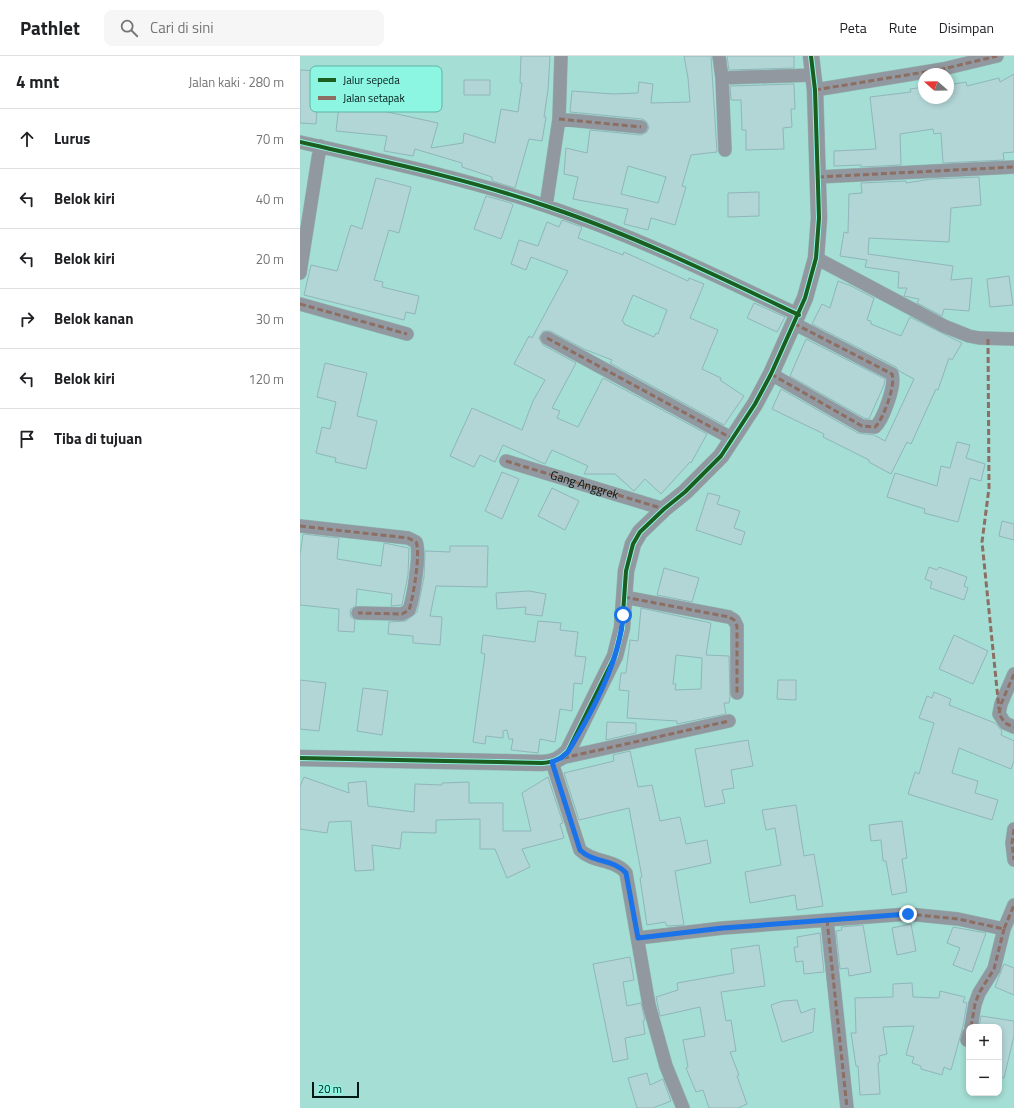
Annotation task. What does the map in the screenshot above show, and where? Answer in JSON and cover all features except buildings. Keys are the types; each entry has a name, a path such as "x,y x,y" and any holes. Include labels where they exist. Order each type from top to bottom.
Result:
{"street":[{"path":"546,206 559,119 561,56"},
{"path":"719,56 722,78 725,150"},
{"path":"557,760 568,752 576,739 616,656 622,628 626,571 633,544 640,532 664,509 685,492 721,456 755,404 797,319 816,258 819,218 814,82 811,56"},
{"path":"722,78 814,82 943,69 997,56"},
{"path":"559,119 641,127"},
{"path":"300,142 422,170 546,206 652,246 797,319 892,374 894,385 881,419 874,427 862,426 771,374"},
{"path":"300,273 320,146"},
{"path":"818,177 1014,166"},
{"path":"816,258 944,326 969,336 979,338 1014,339"},
{"path":"300,304 407,334"},
{"path":"547,338 733,439"},
{"name":"Gang Anggrek","path":"506,461 664,509"},
{"path":"300,526 408,538 416,542 418,548 417,568 409,610 402,614 358,613"},
{"path":"624,597 729,617 734,620 737,626 737,693"},
{"path":"1014,674 1001,704 999,714 1005,723 1014,727"},
{"path":"300,758 557,760 729,721"},
{"path":"557,760 580,850 592,859 616,865 626,873 649,1005 657,1039 683,1108"},
{"path":"1014,829 1012,843 1014,860"},
{"path":"972,1024 975,1004 979,993 994,969 1004,929 1014,905"},
{"path":"638,938 723,928 908,914 958,919 1004,929"},
{"path":"827,920 847,1108"}],"marked path":[{"path":"815,90 943,69 997,56"},
{"path":"559,119 641,127"},
{"path":"818,177 1014,167"},
{"path":"300,304 407,334"},
{"path":"771,374 862,426 875,427 882,417 892,386 892,374 795,324"},
{"path":"547,338 733,439"},
{"path":"988,339 989,488 982,542 999,709"},
{"path":"506,461 664,509"},
{"path":"300,526 408,538 416,542 418,555 417,565 409,610 402,614 358,613"},
{"path":"624,597 729,617 734,620 737,626 737,693"},
{"path":"1014,674 1001,704 999,714 1005,723 1014,727"},
{"path":"563,758 729,721"},
{"path":"1014,829 1012,843 1014,860"},
{"path":"638,938 723,928 908,914 958,919 1004,929 1014,905"},
{"path":"827,920 847,1108"},
{"path":"972,1024 975,1004 979,993 994,969 1004,929"}],"cycle path":[{"path":"300,758 542,763 556,760 568,751 615,656 622,628 626,571 633,544 640,532 664,509 685,492 721,456 755,404 771,374 805,298 816,258 819,218 815,90 811,56"},
{"path":"300,142 457,179 581,218 707,271 799,315"}],"route":[{"path":"623,615 620,641 616,656 605,680 568,752 561,758 552,762 580,850 586,856 616,865 622,868 626,873 638,938 723,928 908,914"}]}
